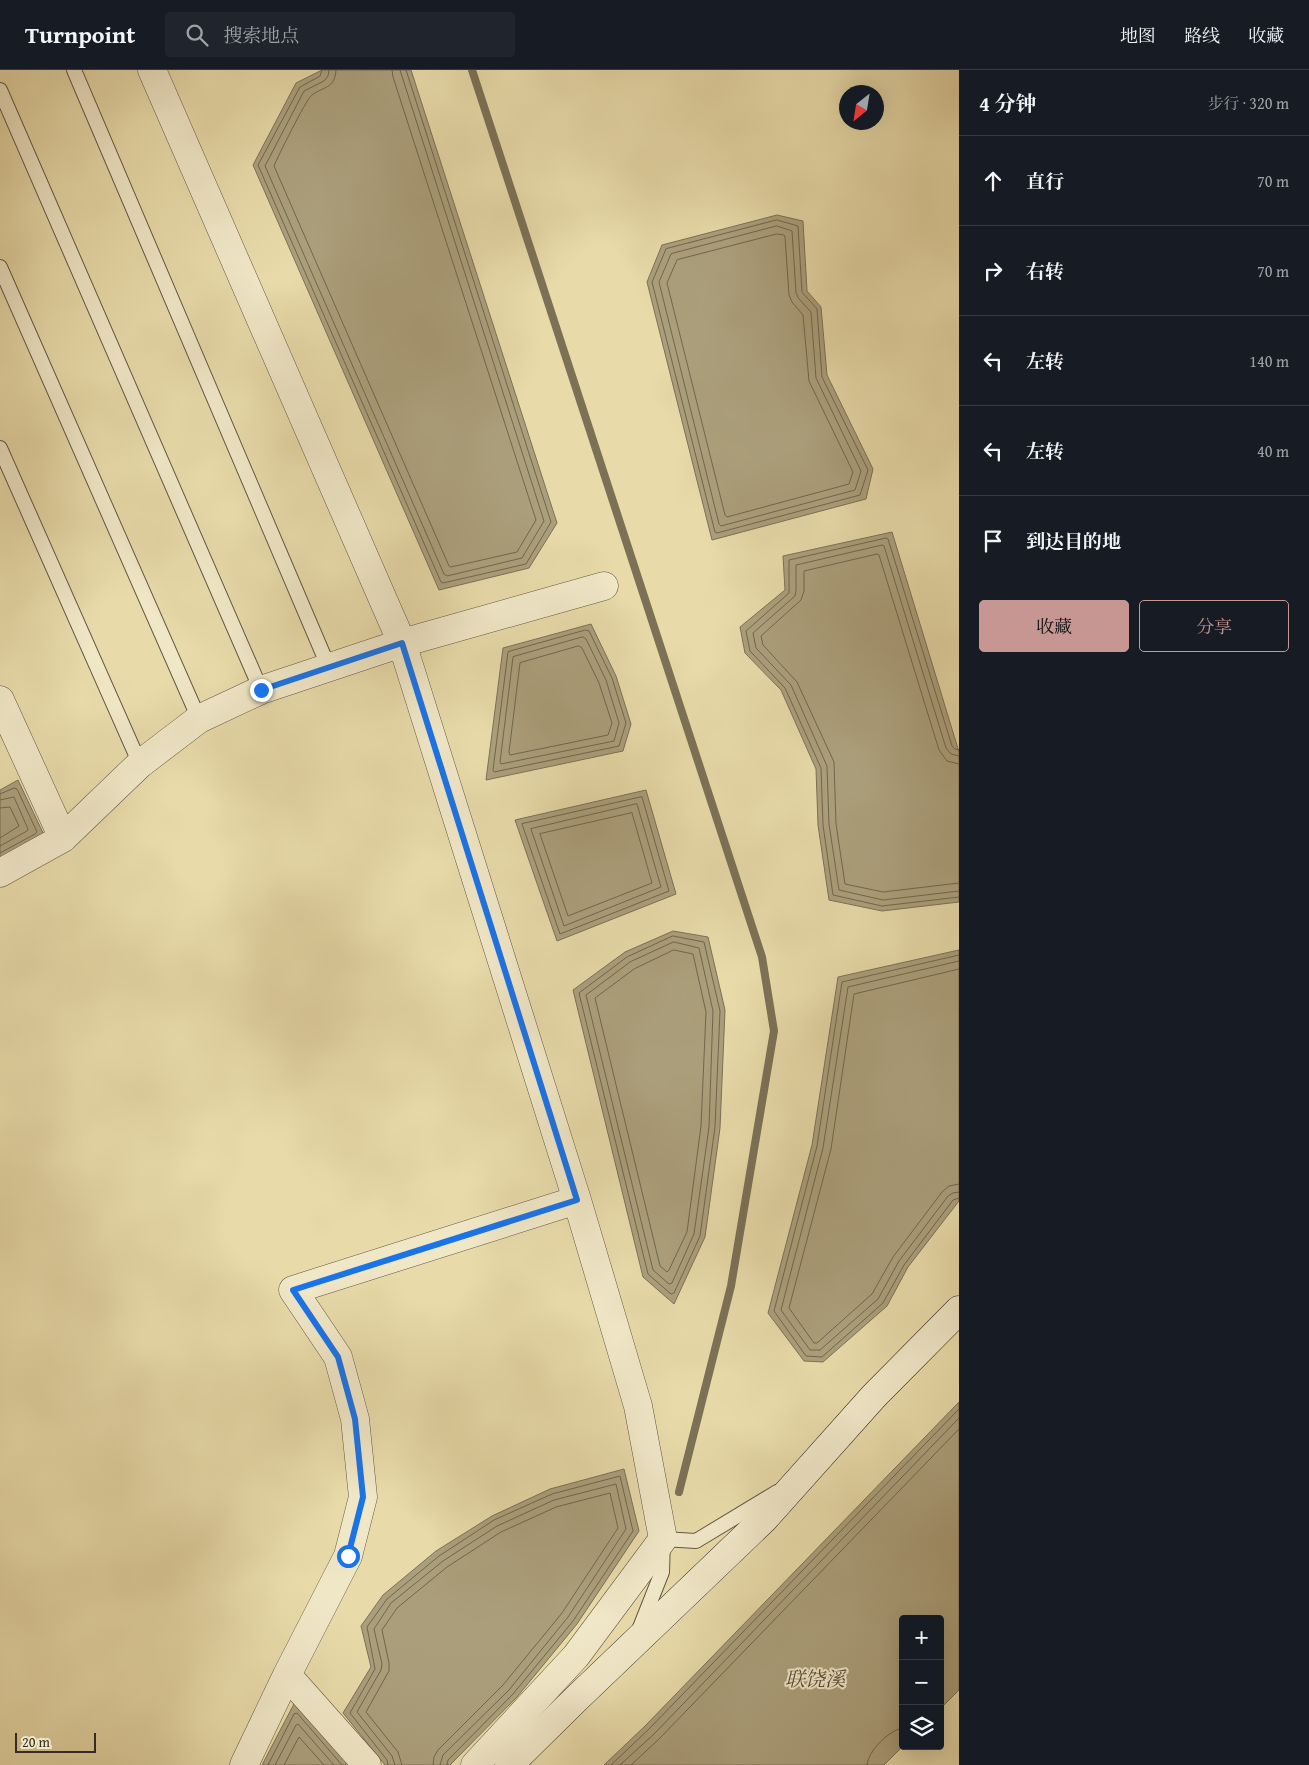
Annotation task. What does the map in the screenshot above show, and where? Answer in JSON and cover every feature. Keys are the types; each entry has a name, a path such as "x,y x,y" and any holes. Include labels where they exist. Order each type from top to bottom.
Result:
{"street":[{"path":"152,70 402,643 577,1200 638,1406 663,1539 576,1656 475,1765"},
{"path":"0,873 63,838 140,764 199,719 261,690 402,643 604,586"},
{"path":"0,700 63,838"},
{"path":"244,1765 287,1675 348,1556 363,1497 355,1419 338,1357 293,1290 577,1200"},
{"path":"508,1765 764,1519 874,1396 959,1310"},
{"path":"287,1675 367,1765"}],"lane":[{"path":"74,70 329,668"},
{"path":"0,90 261,690"},
{"path":"0,267 199,719"},
{"path":"0,448 140,764"},
{"path":"633,1645 662,1572 663,1539 696,1541 799,1478"}],"water":[{"path":"322,70 411,70 557,523 529,568 439,590 253,165 296,83"},
{"path":"777,215 803,221 807,291 821,307 827,375 873,469 866,499 712,540 647,282 662,245"},
{"path":"892,532 959,752 959,902 882,911 829,900 818,825 816,769 781,690 745,653 740,627 785,590 783,556"},
{"path":"591,624 616,676 631,724 623,751 486,780 503,648"},
{"path":"18,780 44,835 0,859 0,790"},
{"path":"646,790 676,894 557,941 515,820"},
{"path":"673,931 708,937 725,1010 720,1128 705,1237 674,1304 643,1277 573,990 625,952"},
{"path":"959,950 959,1201 908,1267 887,1306 823,1362 804,1361 768,1313 812,1145 838,977"},
{"name":"联饶溪","path":"959,1402 959,1690 944,1705 944,1615 899,1615 899,1750 884,1765 604,1765 645,1726"},
{"path":"624,1469 639,1531 577,1624 517,1697 450,1765 385,1765 343,1713 371,1667 361,1626 383,1595 436,1551 492,1516 550,1489"},
{"path":"295,1702 349,1765 262,1765"}],"waterway":[{"path":"472,70 762,957 774,1031 731,1286 679,1492"}],"route":[{"path":"261,690 402,643 577,1200 293,1290 338,1357 355,1419 363,1497 348,1556"}]}
